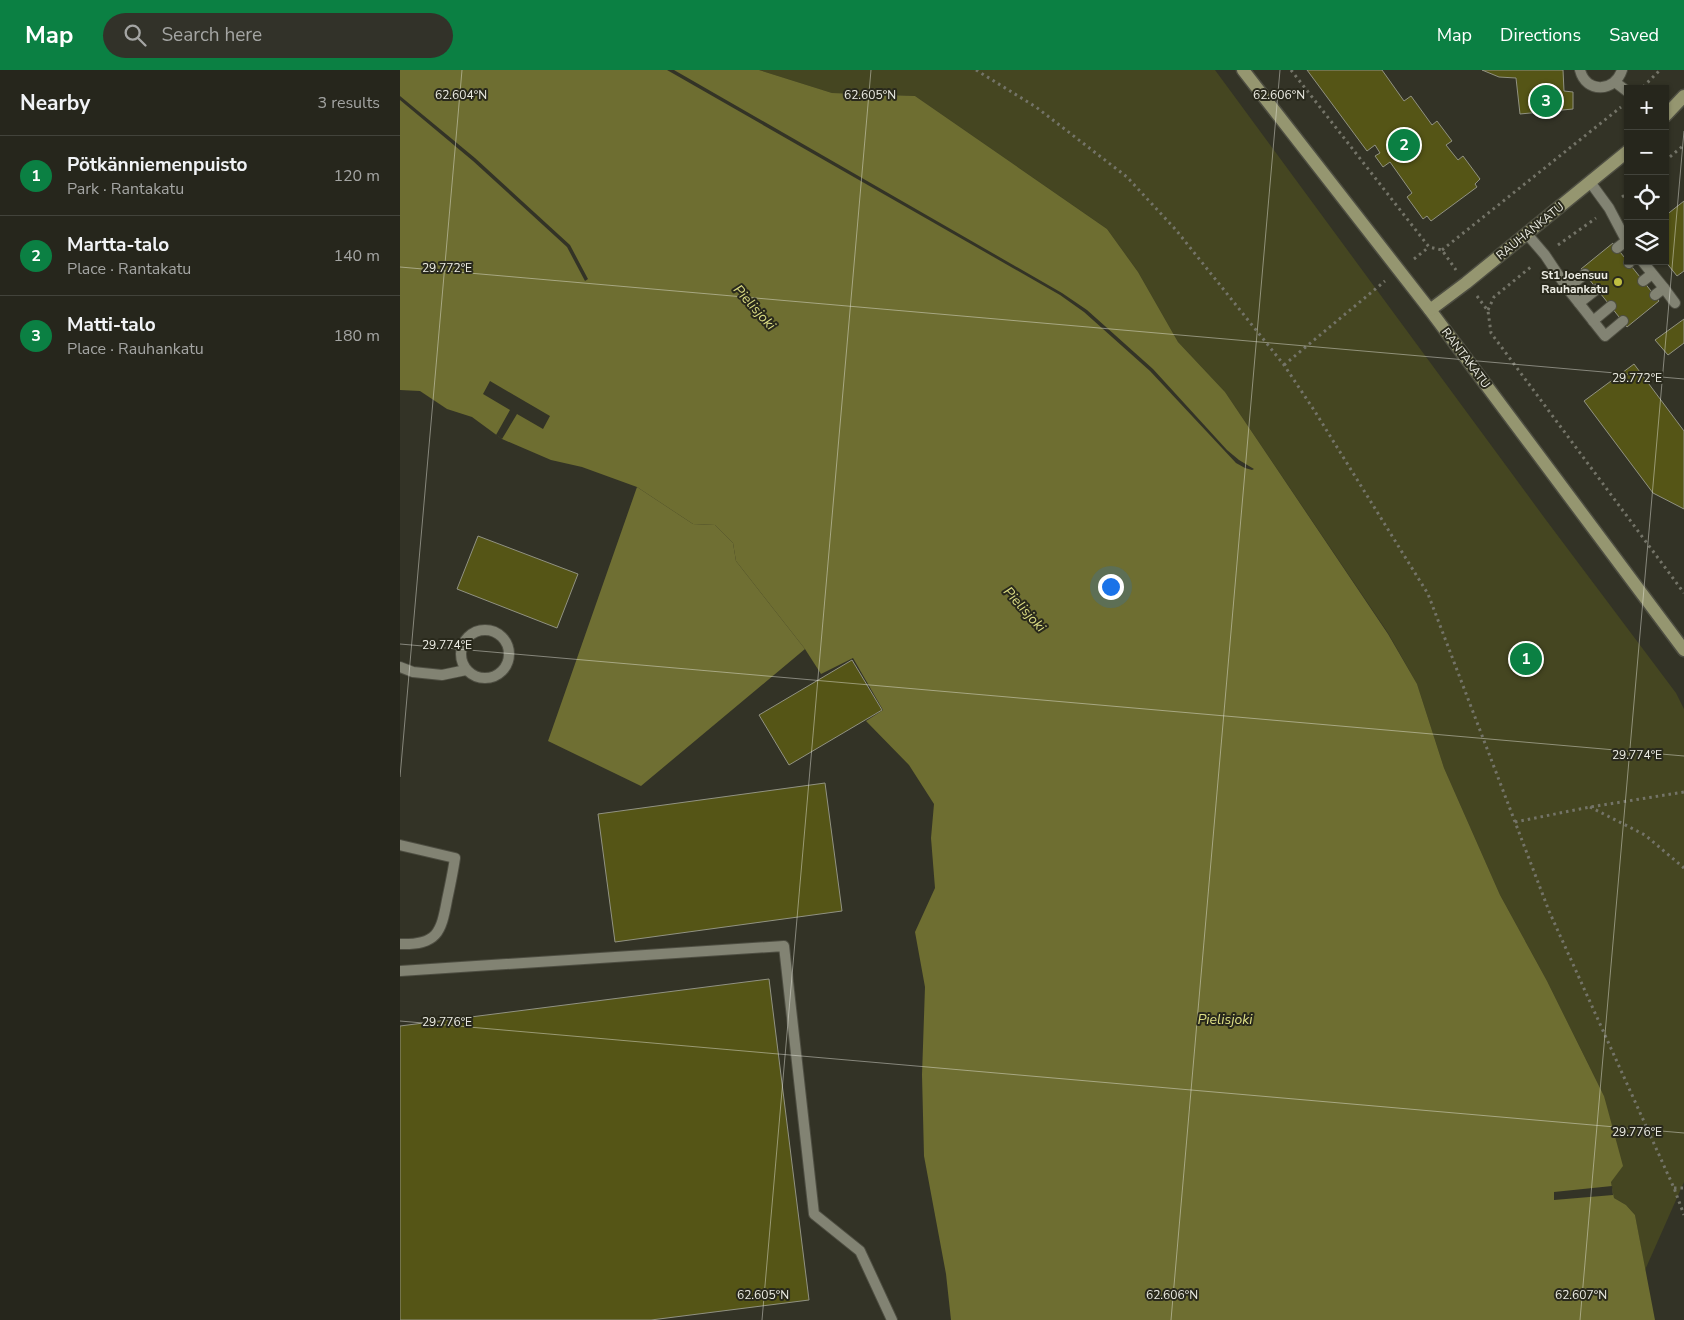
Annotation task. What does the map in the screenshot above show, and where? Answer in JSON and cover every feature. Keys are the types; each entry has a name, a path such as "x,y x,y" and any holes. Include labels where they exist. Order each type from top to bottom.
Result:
{"main road":[{"name":"RANTAKATU","path":"1243,70 1430,310 1684,650"},
{"path":"1669,112 1684,96"},
{"name":"RAUHANKATU","path":"1430,310 1527,234 1624,153"}],"lane":[{"path":"1580,70 1583,80 1595,87 1603,88 1615,82 1622,70"},
{"path":"1615,82 1624,89"},
{"path":"1590,182 1609,208 1624,244"},
{"path":"1527,234 1545,255 1578,303 1605,336 1623,321"},
{"path":"1645,265 1675,303"},
{"path":"1567,288 1585,274"},
{"path":"1644,281 1652,274"},
{"path":"1655,295 1664,288"},
{"path":"1578,303 1596,289"},
{"path":"1593,321 1611,306"},
{"path":"484,630 491,630 504,640 508,647 509,656 503,671 488,679 472,676 466,670 462,663 461,648 469,635 484,630"},
{"path":"400,667 413,672 442,675 466,670"},
{"path":"400,845 455,858 443,926 435,935 425,941 400,944"},
{"path":"400,971 784,946 814,1214 860,1251 892,1320"}],"path":[{"path":"976,70 1036,107 1127,177 1176,230 1284,365 1428,594 1549,911 1674,1188 1684,1215"},
{"path":"1291,70 1429,247 1442,250 1488,311 1491,333 1555,422 1684,593"},
{"path":"1646,85 1660,70"},
{"path":"1442,250 1624,105"},
{"path":"1669,158 1684,145"},
{"path":"1284,365 1372,292"},
{"path":"1515,822 1590,807 1684,792"},
{"path":"1590,807 1645,835 1684,868"},
{"path":"1674,1188 1684,1188"}],"shaded area":[{"path":"759,70 1215,70 1546,520 1676,693 1684,709 1684,1182 1645,1270 1635,1215 1626,1205 1614,1198 1604,1096 1547,981 1500,895 1444,768 1417,684 1388,633 1225,392 1178,342 1138,272 1107,229 915,96 832,93"},
{"path":"637,487 693,524 715,525 733,543 736,561 805,649 641,786 548,741"}],"water":[{"name":"Pielisjoki","path":"400,70 759,70 832,93 915,96 1107,229 1138,272 1178,342 1225,392 1388,634 1417,684 1444,768 1500,895 1547,981 1604,1096 1623,1166 1611,1182 1614,1198 1626,1205 1635,1215 1655,1320 951,1320 946,1274 924,1156 922,1075 925,987 915,932 935,888 931,838 934,804 909,765 866,721 883,710 853,658 821,674 805,649 736,561 733,543 715,525 693,524 637,487 582,467 551,460 502,439 472,417 447,409 420,391 400,390"}],"pier":[{"path":"667,70 674,70 1062,293 1087,310 1153,369 1227,450 1254,469 1245,468 1236,463 1150,371 1084,312 1060,295"},
{"path":"400,96 475,158 570,245 588,279 585,281 567,247 473,161 400,100"},
{"path":"490,381 550,416 543,429 517,414 502,439 496,435 510,410 483,394"},
{"path":"1612,1186 1613,1195 1554,1200 1554,1192"}],"building":[{"path":"1307,70 1382,70 1404,101 1411,96 1432,125 1437,121 1452,141 1446,145 1458,160 1463,156 1480,179 1475,184 1477,187 1431,221 1427,216 1423,219 1407,197 1412,193 1390,162 1383,167 1375,156 1380,153 1375,145 1367,151"},
{"path":"1482,70 1563,70 1564,91 1573,92 1573,109 1520,114 1516,78 1499,77"},
{"path":"1684,201 1684,271 1677,276 1668,265 1669,213"},
{"path":"1613,243 1624,257 1624,265 1630,265 1659,301 1627,327 1581,269"},
{"path":"1684,319 1684,343 1668,355 1655,340"},
{"path":"1634,364 1684,431 1684,509 1653,493 1584,401"},
{"path":"478,536 578,574 557,628 457,589"},
{"path":"852,660 882,710 789,765 759,715"},
{"path":"825,783 842,911 615,942 598,814"},
{"path":"769,979 809,1300 651,1320 400,1320 400,1026"}],"place":[{"name":"Matti-talo","path":"1546,101"},
{"name":"Martta-talo","path":"1404,145"},
{"name":"St1 Joensuu Rauhankatu","path":"1618,282"},
{"name":"Pötkänniemenpuisto","path":"1526,659"}]}
